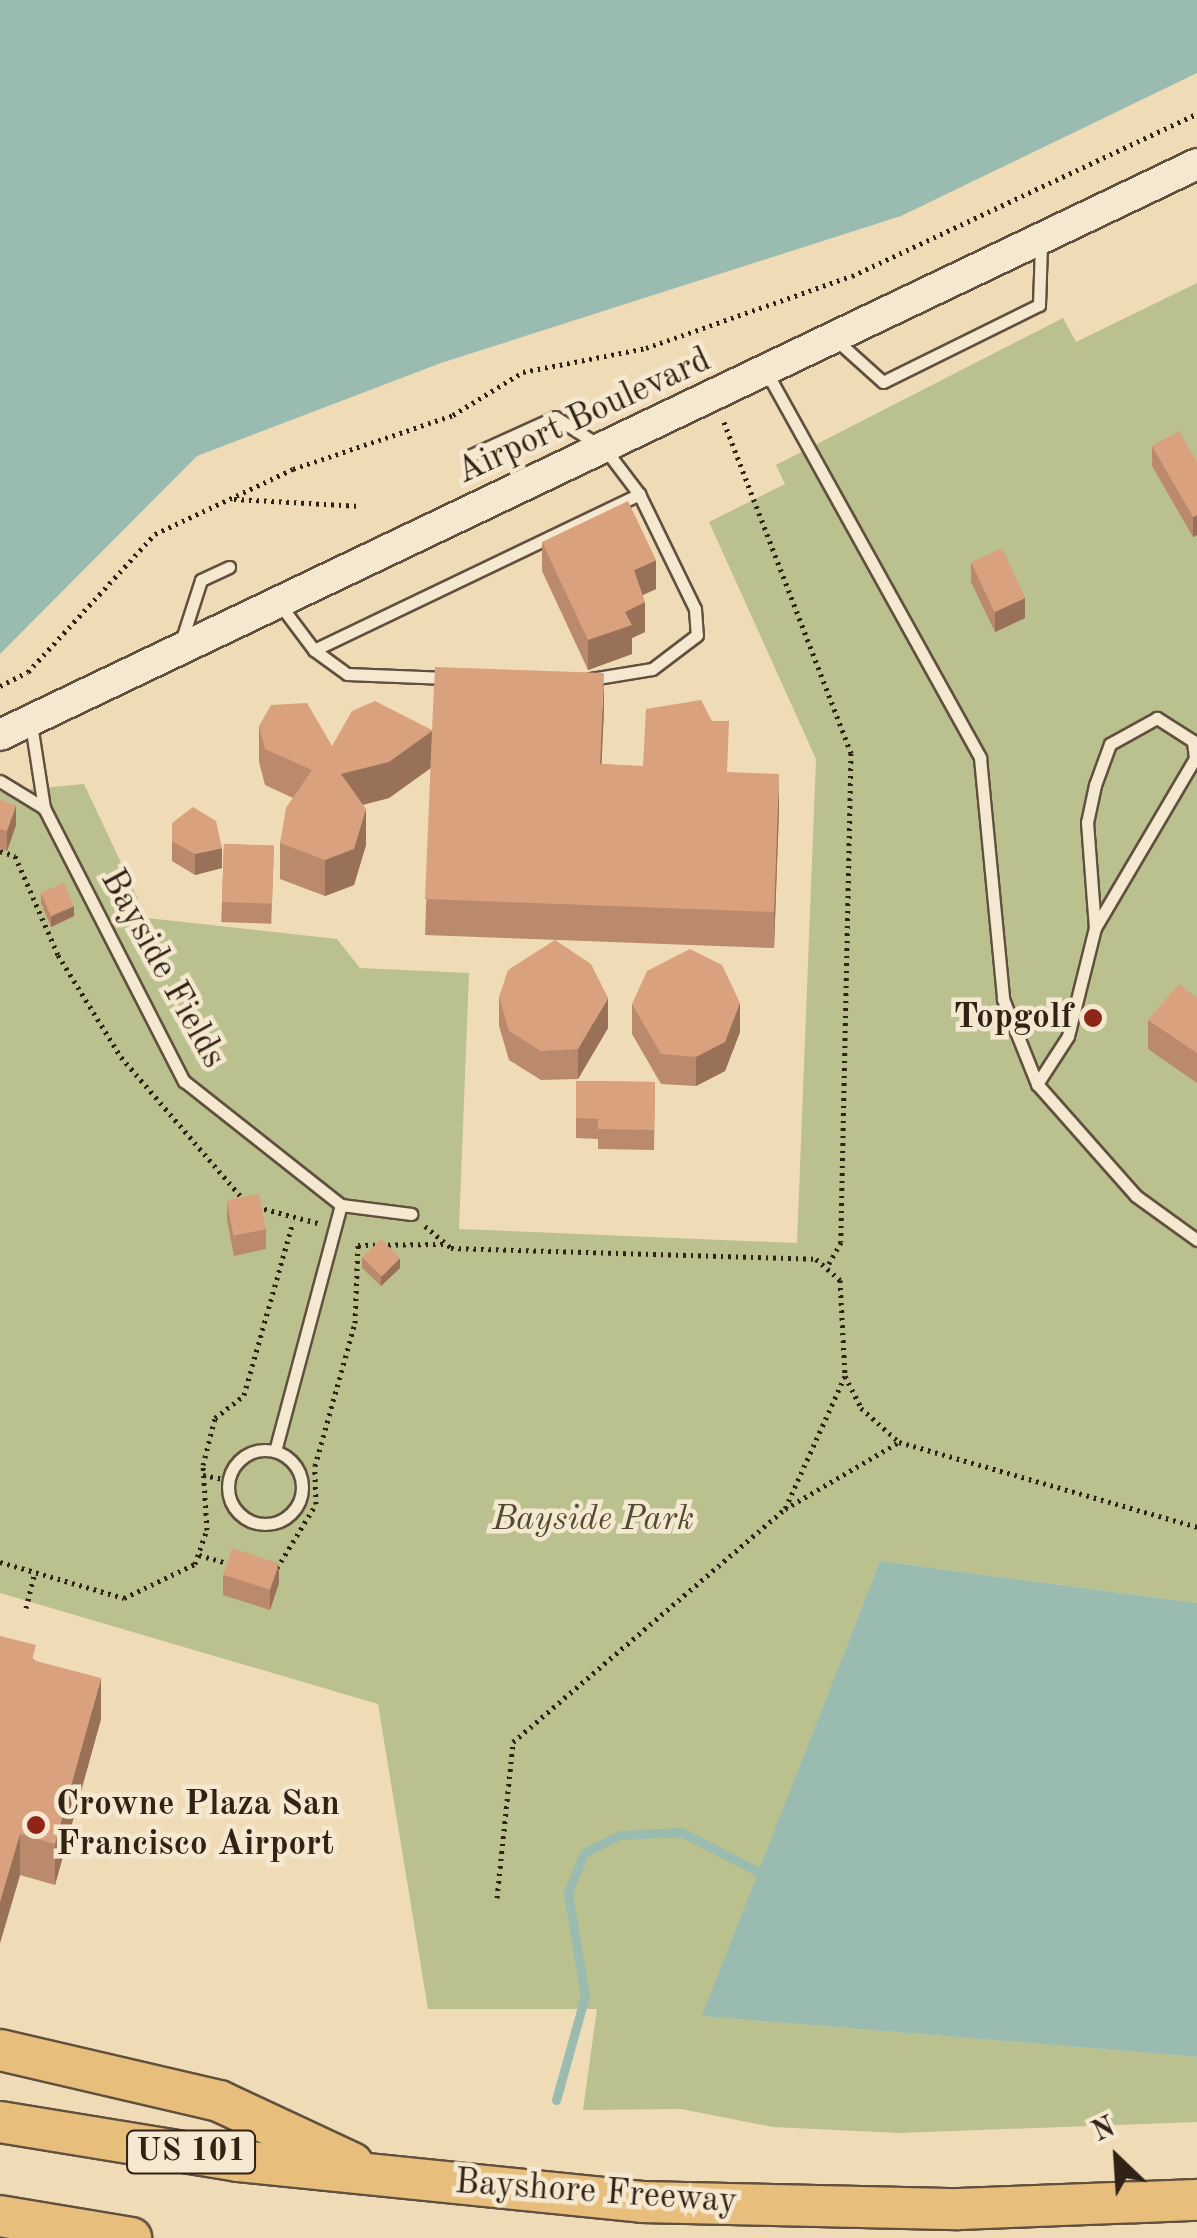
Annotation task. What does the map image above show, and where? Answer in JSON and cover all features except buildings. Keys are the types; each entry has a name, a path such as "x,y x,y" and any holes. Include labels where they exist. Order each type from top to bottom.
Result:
{"highway":[{"path":"0,2050 219,2102 383,2177"},
{"name":"Bayshore Freeway","path":"0,2122 383,2177 642,2202 959,2209 1197,2200"},
{"path":"0,2216 132,2238"}],"main road":[{"name":"Airport Boulevard","path":"0,735 275,599 605,449 1197,164"}],"lane":[{"path":"835,339 883,382 1040,305 1041,241"},
{"path":"766,373 980,758 1003,999 1038,1084 1087,1148 1197,1240"},
{"path":"470,456 556,416 605,449 639,494 695,608 697,634 652,669 564,679"},
{"path":"314,650 639,494"},
{"path":"180,646 201,580 229,567"},
{"path":"275,599 314,650 347,674 471,678"},
{"path":"1038,1084 1068,1036 1095,928 1194,758 1193,740 1157,718 1110,744 1095,785 1088,822 1095,928"},
{"name":"Bayside Fields","path":"30,720 44,808 184,1082 341,1205"},
{"path":"0,781 44,808"},
{"path":"275,1451 341,1205 410,1214"},
{"path":"275,1451 301,1480 298,1504 282,1520 242,1516 228,1480 242,1458 275,1451"}],"path":[{"path":"0,686 28,672 155,534 230,499 453,415 524,372 646,348 852,276 1197,114"},
{"path":"738,414 721,430 851,753 841,1242 829,1264"},
{"path":"230,499 361,506"},
{"path":"0,851 16,856 58,955 148,1093 235,1194 293,1222 318,1223"},
{"path":"410,1214 446,1244"},
{"path":"199,1555 203,1475 214,1418 244,1395 293,1222"},
{"path":"272,1575 316,1504 315,1466 355,1323 358,1246 446,1244 829,1264"},
{"path":"829,1264 843,1298 845,1376 861,1408 899,1442 1197,1526"},
{"path":"784,1509 845,1376"},
{"path":"497,1898 513,1742 784,1509 899,1442"},
{"path":"203,1475 228,1480"},
{"path":"0,1562 124,1598 199,1555 236,1565"},
{"path":"26,1608 36,1572"}],"green space":[{"name":"Bayside Park","path":"1197,283 1197,1603 880,1561 703,2016 1197,2057 1197,2122 899,2133 773,2127 681,2109 583,2110 597,2009 428,2009 378,1704 0,1593 0,792 84,784 147,918 337,939 360,968 469,973 459,1229 797,1243 816,759 709,522 785,484 776,465 1063,318 1076,342"}],"water":[{"path":"0,0 1197,0 1197,73 901,216 441,363 197,456 0,654"},
{"path":"880,1561 1197,1603 1197,2057 702,2016"}],"waterway":[{"path":"556,2100 585,1996 568,1893 584,1853 620,1835 681,1832 767,1876"}],"place":[{"name":"Topgolf","path":"1093,1018"},
{"name":"Crowne Plaza San Francisco Airport","path":"36,1825"}]}
